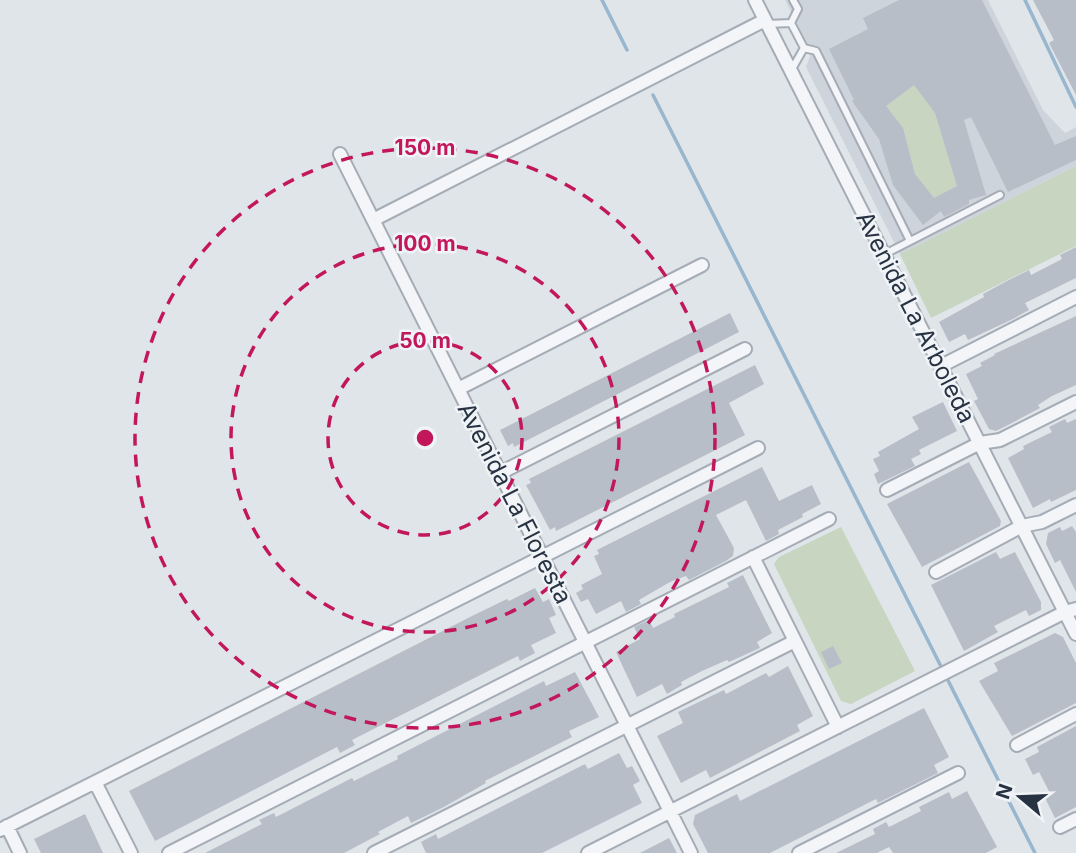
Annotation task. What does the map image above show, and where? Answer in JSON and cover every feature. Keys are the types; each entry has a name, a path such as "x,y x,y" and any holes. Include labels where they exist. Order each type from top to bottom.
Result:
{"street":[{"name":"Avenida La Arboleda","path":"755,0 1022,526 1070,610 1076,634"},
{"path":"373,220 766,22"},
{"name":"Avenida La Floresta","path":"340,153 691,853"},
{"path":"458,389 702,265"},
{"path":"941,366 1076,297"},
{"path":"500,473 745,349"},
{"path":"887,490 980,443 1000,440 1076,401"},
{"path":"20,853 4,828 758,448"},
{"path":"936,572 1022,526 1042,522 1076,505"},
{"path":"169,853 829,519"},
{"path":"753,557 838,727"},
{"path":"588,853 1070,610"},
{"path":"374,853 795,642"},
{"path":"1017,744 1076,714"},
{"path":"799,853 958,773"},
{"path":"95,782 131,853"},
{"path":"1060,827 1076,819"}],"lane":[{"path":"791,23 798,9 793,0"},
{"path":"766,22 791,23"},
{"path":"791,23 804,48 816,51 910,241"},
{"path":"791,70 804,48"},
{"path":"885,254 1000,195"}],"shaded area":[{"path":"785,0 988,0 1043,110 1065,133 1076,127 1076,166 900,254 806,67 811,53"}],"green space":[{"path":"914,85 935,113 957,186 934,198 915,174 903,128 886,106"},
{"path":"1076,166 1076,246 931,318 900,254"},
{"path":"841,527 915,671 851,704 841,701 774,564 779,557"}],"building":[{"path":"899,0 982,0 1055,145 1076,136 1076,160 1008,192 971,117 964,120 986,195 969,200 969,204 944,217 941,211 923,225 893,185 879,139 852,101 854,100 829,49 868,29 863,18","holes":["914,85 935,113 957,186 934,198 915,174 903,128 886,106"]},
{"path":"1033,0 1076,0 1076,95 1049,43 1054,40"},
{"path":"1076,247 1076,278 1025,303 1029,310 1013,319 968,340 965,334 949,342 939,322 1005,282 1029,270 1031,275 1062,259 1060,255"},
{"path":"730,313 739,332 514,447 513,443 508,446 500,430"},
{"path":"1076,316 1076,385 1052,396 1038,405 1040,408 1010,424 996,431 989,429 974,401 978,399 966,374 982,366 980,363 994,354"},
{"path":"755,365 764,384 729,403 745,435 556,531 555,527 550,530 526,485 531,483 529,479"},
{"path":"943,402 957,431 919,450 921,454 911,459 915,466 878,484 874,474 879,471 873,459 880,456 878,452 919,429 912,417"},
{"path":"1065,419 1067,423 1076,419 1076,490 1033,508 1008,458 1024,449 1023,446 1052,432 1049,427"},
{"path":"969,462 1001,521 1000,526 922,567 887,504"},
{"path":"762,467 779,501 812,485 821,504 778,530 779,534 766,541 746,500 716,515 734,548 733,556 726,561 689,580 686,576 670,582 639,600 641,604 626,612 621,601 596,614 588,599 581,602 576,593 583,589 581,585 602,574 594,556 599,554 597,550"},
{"path":"1072,526 1076,532 1076,592 1060,560 1055,563 1046,544 1048,533 1060,527 1062,531"},
{"path":"996,552 1000,559 1015,552 1041,602 1041,610 1029,616 1026,610 994,626 998,632 964,651 931,585"},
{"path":"743,575 772,633 757,642 760,648 702,671 681,682 682,685 667,694 662,684 637,697 616,652 640,639 634,627 649,620 653,628 675,617 674,614 729,587 727,583"},
{"path":"535,588 543,602 549,599 556,615 549,618 556,633 531,645 535,653 520,661 518,656 352,740 355,745 340,753 337,747 155,841 129,791 476,614"},
{"path":"1055,633 1063,637 1076,663 1076,703 1012,736 979,681 998,671 994,663"},
{"path":"833,646 842,663 829,669 821,652"},
{"path":"788,666 813,716 797,725 800,731 710,778 706,770 681,783 657,736 683,723 678,712 724,690 726,694 766,673 769,677"},
{"path":"575,672 599,717 569,731 572,737 485,781 486,783 442,808 411,823 408,816 344,853 205,853 262,824 259,820 274,813 276,817 352,778 354,781 544,681 546,686"},
{"path":"924,708 949,757 934,765 938,773 878,803 876,799 770,853 708,853 693,824 695,815 737,794 740,801"},
{"path":"1076,726 1076,807 1055,818 1045,798 1051,795 1039,772 1033,775 1025,759 1039,752 1037,747"},
{"path":"619,753 627,768 632,766 640,781 633,785 642,803 542,853 426,853 421,842 436,834 438,839 585,764 588,769"},
{"path":"967,791 997,847 986,853 893,853 889,847 877,853 836,853 875,834 873,829 886,822 889,827 921,811 919,807 949,792 952,799"},
{"path":"85,814 103,853 41,853 34,839"},
{"path":"669,838 677,853 640,853"}],"waterway":[{"path":"602,0 627,50"},
{"path":"1025,0 1076,107"},
{"path":"653,95 1035,853"}]}
